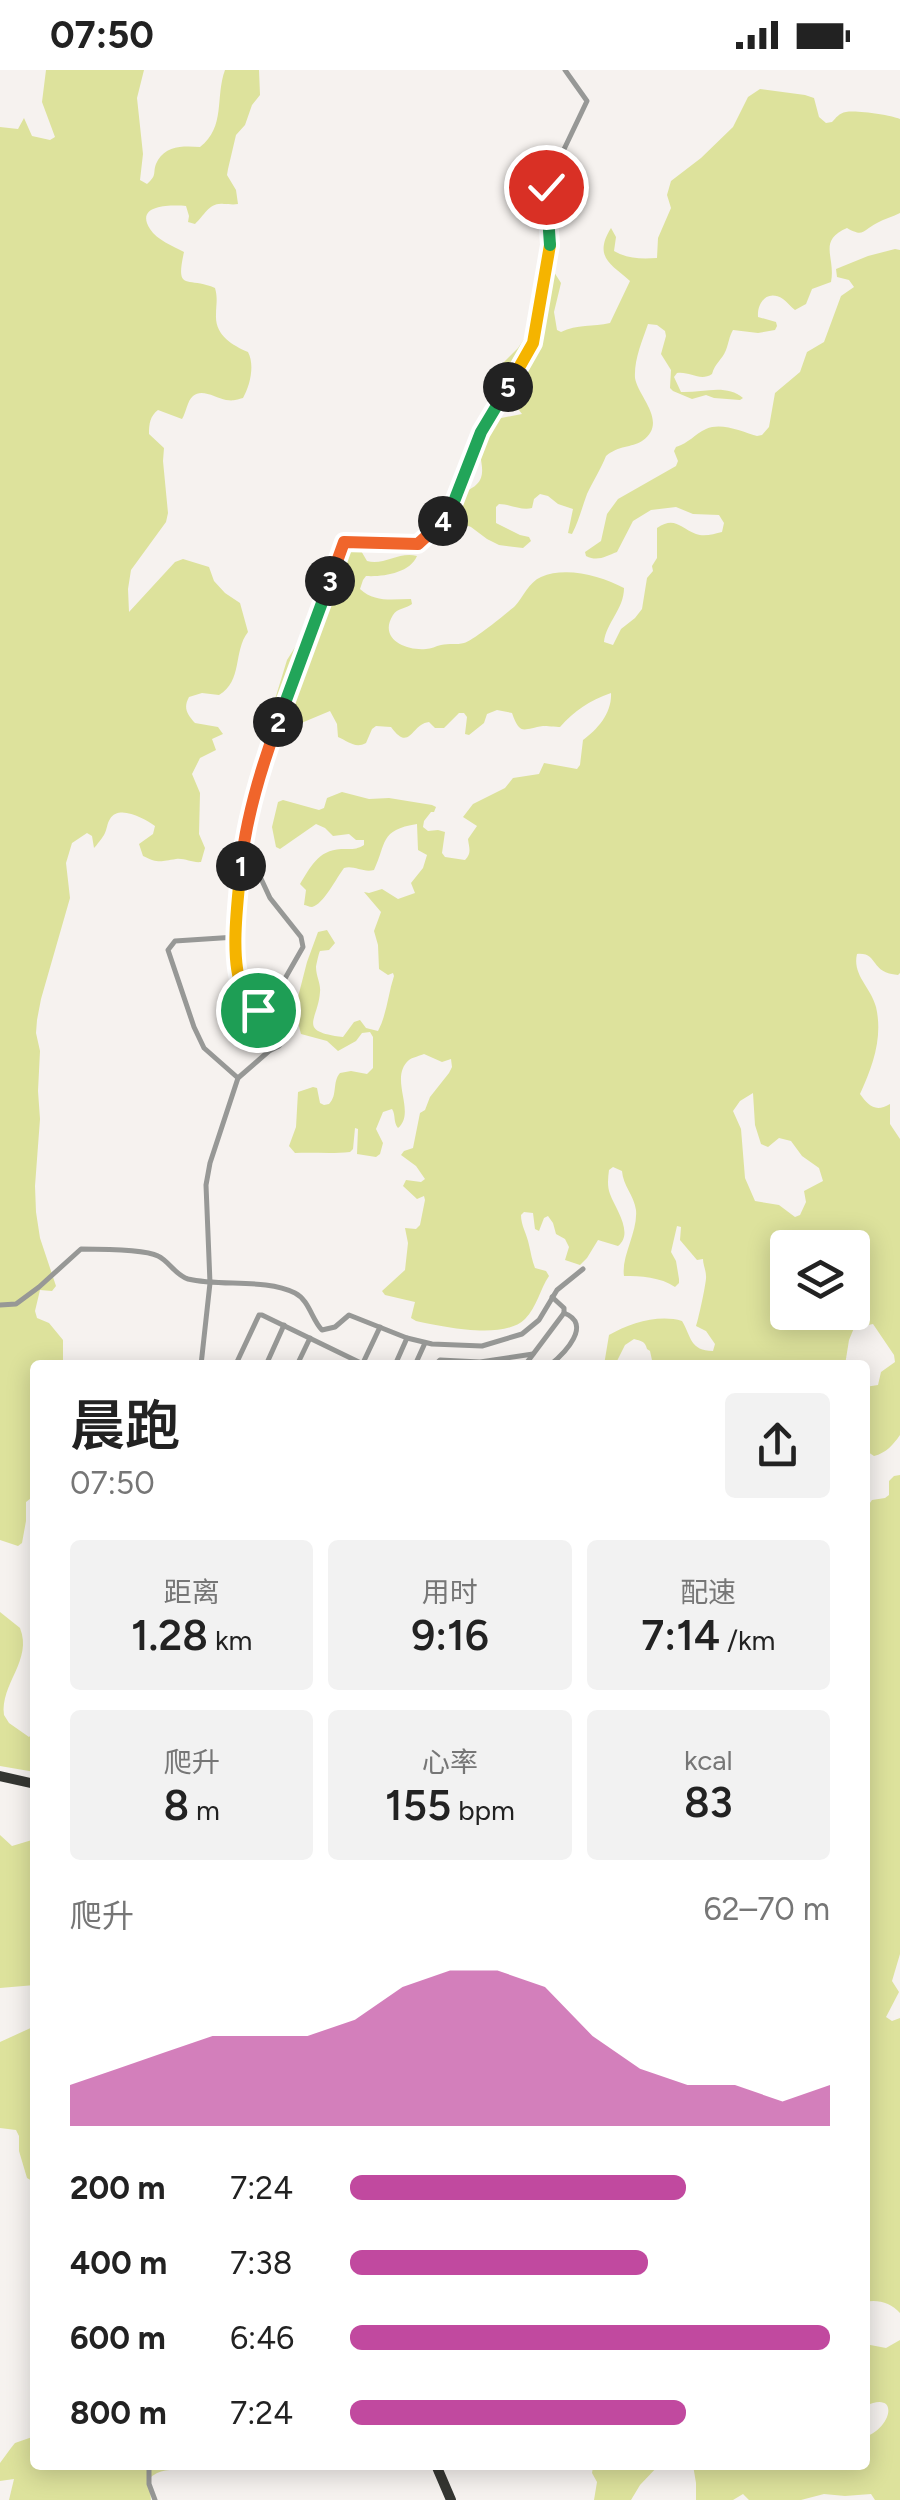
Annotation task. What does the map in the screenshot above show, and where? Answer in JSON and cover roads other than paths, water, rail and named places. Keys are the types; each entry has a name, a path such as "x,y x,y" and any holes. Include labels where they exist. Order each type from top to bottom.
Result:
{"highway":[{"path":"0,1776 30,1783"},
{"path":"438,2470 451,2500"}],"street":[{"path":"269,1050 258,1010 242,989 236,937 244,840 267,752 344,542 418,544 448,517 481,432 533,343 551,239 546,187 586,102 564,70"},
{"path":"202,1360 210,1283 206,1186 210,1163 238,1078 288,1035 281,998 283,982 303,946 301,937 270,898 244,840"},
{"path":"236,937 175,941 168,950 204,1048 238,1078"},
{"path":"0,1306 16,1304 81,1249 112,1248 161,1256 182,1278 258,1284 294,1292 322,1330 336,1327 349,1315 408,1338 482,1346 522,1334 539,1320 552,1296 583,1269"},
{"path":"528,1360 564,1313 552,1296"},
{"path":"555,1360 577,1331 575,1320 564,1313"},
{"path":"238,1360 259,1315 353,1360"},
{"path":"268,1360 284,1325"},
{"path":"365,1360 381,1327"},
{"path":"299,1360 310,1338"},
{"path":"397,1360 408,1338"},
{"path":"417,1360 426,1342"},
{"path":"493,1360 532,1354"},
{"path":"149,2470 149,2484 156,2500"}]}
